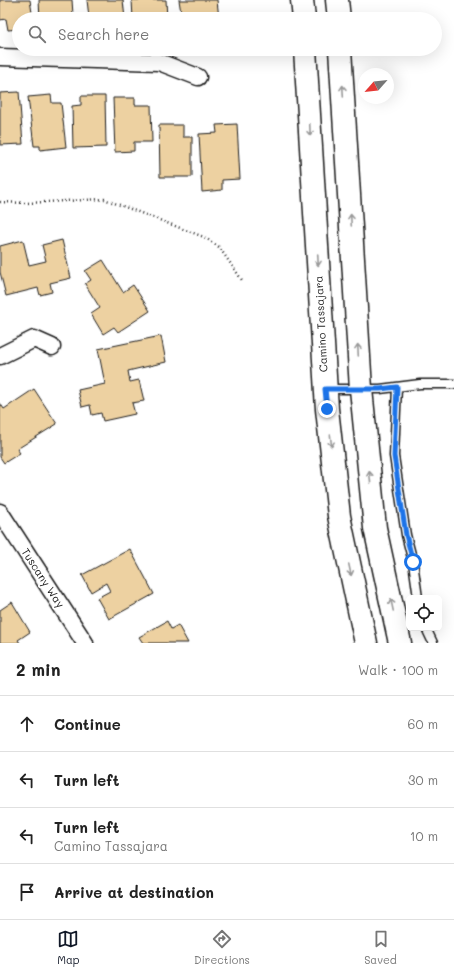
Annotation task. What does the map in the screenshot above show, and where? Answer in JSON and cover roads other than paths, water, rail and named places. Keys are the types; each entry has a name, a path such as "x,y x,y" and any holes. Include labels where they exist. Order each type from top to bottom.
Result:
{"main road":[{"path":"302,0 303,12"},
{"path":"337,0 338,12"},
{"name":"Camino Tassajara","path":"305,56 325,389 339,516 366,643"},
{"path":"340,56 361,389 375,528 400,643"}],"street":[{"path":"0,57 159,62 198,77"},
{"path":"0,356 34,339 52,346"},
{"name":"Tuscany Way","path":"0,512 85,643"}],"lane":[{"path":"325,389 380,389 427,384 454,384"},
{"path":"397,387 394,456 406,535 413,562 418,595"},
{"path":"427,631 433,643"}]}
